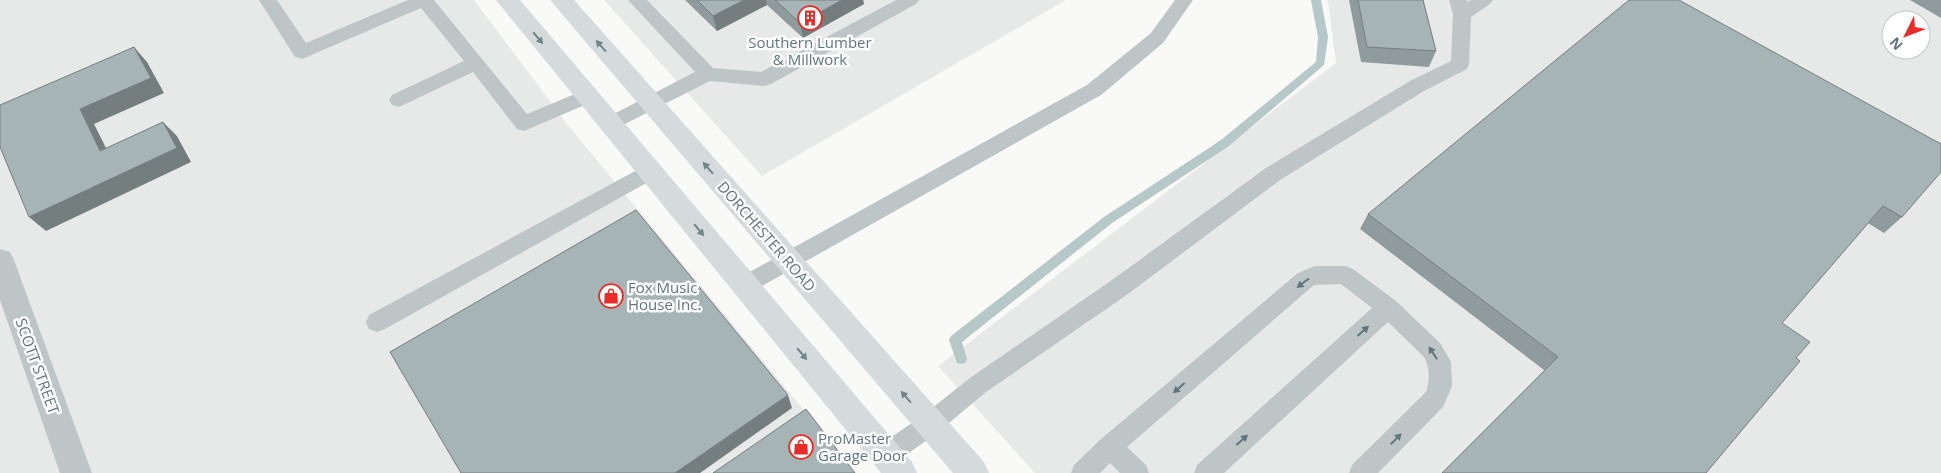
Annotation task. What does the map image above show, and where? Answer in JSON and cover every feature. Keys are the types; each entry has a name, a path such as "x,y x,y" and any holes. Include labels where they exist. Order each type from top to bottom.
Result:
{"main road":[{"path":"507,0 894,464"},
{"name":"DORCHESTER ROAD","path":"561,0 930,424 968,471"}],"street":[{"name":"SCOTT STREET","path":"0,260 7,299 76,473"}],"lane":[{"path":"268,0 302,52 424,0 524,124 587,96"},
{"path":"637,0 708,74"},
{"path":"611,124 708,74 764,79 910,0"},
{"path":"745,285 1094,90 1157,38 1184,0"},
{"path":"894,464 930,424 978,385 1120,287 1273,174 1417,86 1460,64 1460,7 1484,0"},
{"path":"399,100 476,63"},
{"path":"377,322 650,171"},
{"path":"1083,473 1110,447 1306,279 1315,275 1345,275 1388,308 1432,350 1439,362 1440,386 1436,399 1361,473"},
{"path":"1206,473 1388,308"},
{"path":"1110,447 1136,473"}],"shaded area":[{"path":"0,0 474,0 571,129 856,473 0,473"},
{"path":"604,0 1066,0 762,176"},
{"path":"1328,0 1941,0 1941,473 1035,473 938,366 1336,63"}],"building":[{"path":"697,0 744,0 713,16"},
{"path":"775,0 842,0 800,23"},
{"path":"1358,0 1423,0 1436,51 1367,47"},
{"path":"1629,0 1679,0 1941,144 1941,172 1902,217 1883,206 1782,323 1810,342 1796,358 1800,361 1706,473 1442,473 1558,357 1368,214"},
{"path":"134,47 151,78 80,109 100,151 163,122 177,148 29,217 0,147 0,105"},
{"name":"Fox Music House Inc.","path":"636,210 788,395 675,473 461,473 390,352"},
{"name":"ProMaster Garage Door","path":"806,409 855,473 713,473"}],"waterway":[{"path":"961,359 955,340 1108,220 1225,143 1321,63 1323,37 1316,0"}],"place":[{"name":"Southern Lumber & Millwork","path":"810,18"},
{"name":"Fox Music House Inc.","path":"611,296"},
{"name":"ProMaster Garage Door","path":"801,447"}]}
